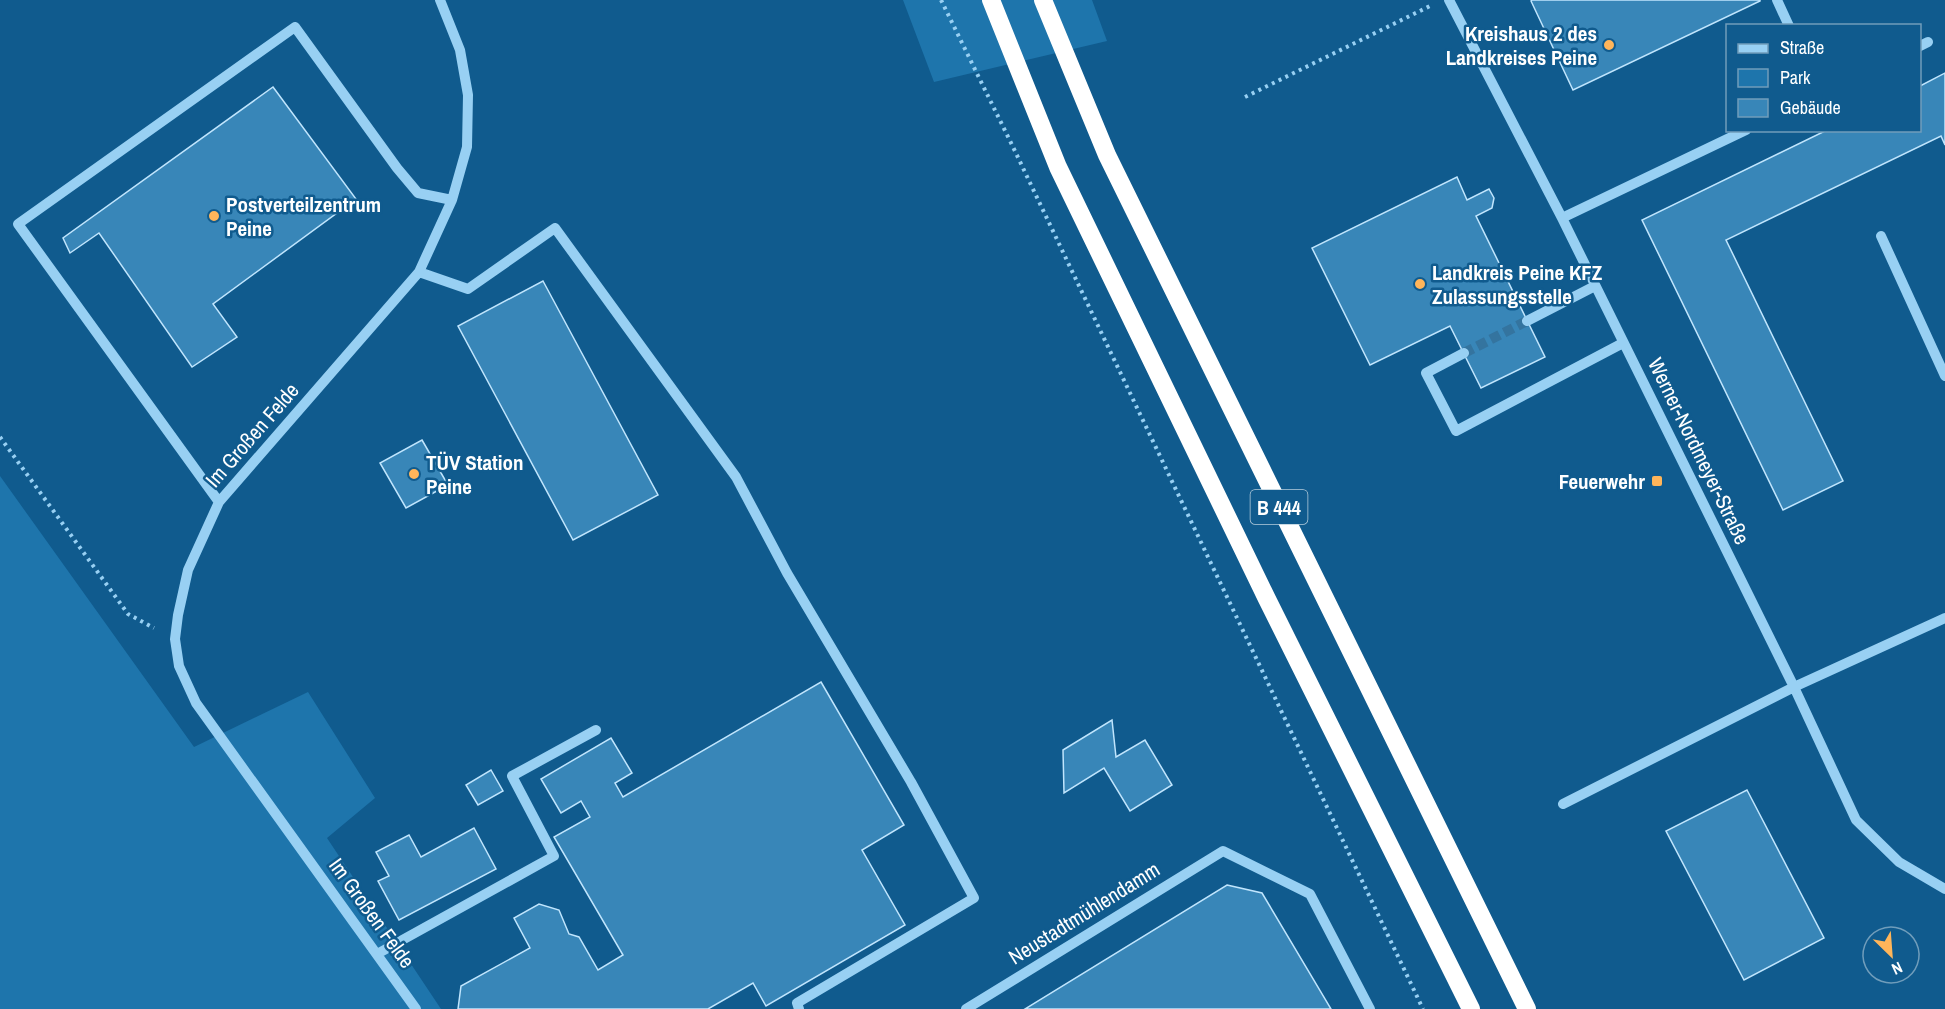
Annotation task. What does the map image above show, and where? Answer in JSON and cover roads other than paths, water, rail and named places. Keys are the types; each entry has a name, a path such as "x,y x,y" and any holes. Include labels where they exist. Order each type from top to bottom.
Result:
{"highway":[{"name":"B 444","path":"991,0 1058,167 1267,599 1471,1009"},
{"name":"B 444","path":"1044,0 1112,165 1527,1009"}],"street":[{"name":"Im Großen Felde","path":"416,1009 196,702 179,666 176,639 178,615 188,570 219,502 419,272 452,200 467,147 468,94 460,50 440,0"},
{"name":"Werner-Nordmeyer-Straße","path":"1449,0 1562,218 1794,687 1856,820 1899,862 1945,890"},
{"path":"1777,0 1788,24"},
{"path":"219,502 18,224 295,27 397,168 418,193 452,200"},
{"path":"1562,218 1742,132"},
{"path":"419,272 468,290 555,228 736,477 787,573 911,782 974,898 797,1003 799,1009"},
{"path":"1881,236 1945,376"},
{"path":"1527,321 1595,286"},
{"path":"1464,353 1426,373 1456,431 1623,342"},
{"path":"1563,804 1794,687 1945,618"},
{"path":"377,954 554,856 512,777 596,730"},
{"name":"Neustadtmühlendamm","path":"966,1009 1223,851 1310,894 1370,1009"}],"tunnel":[{"path":"1464,353 1527,321"}],"place":[{"name":"Kreishaus 2 des Landkreises Peine","path":"1609,45"},
{"name":"Postverteilzentrum Peine","path":"214,216"},
{"name":"Landkreis Peine KFZ Zulassungsstelle","path":"1420,284"},
{"name":"TÜV Station Peine","path":"414,474"},
{"name":"Feuerwehr","path":"1657,481"}]}
